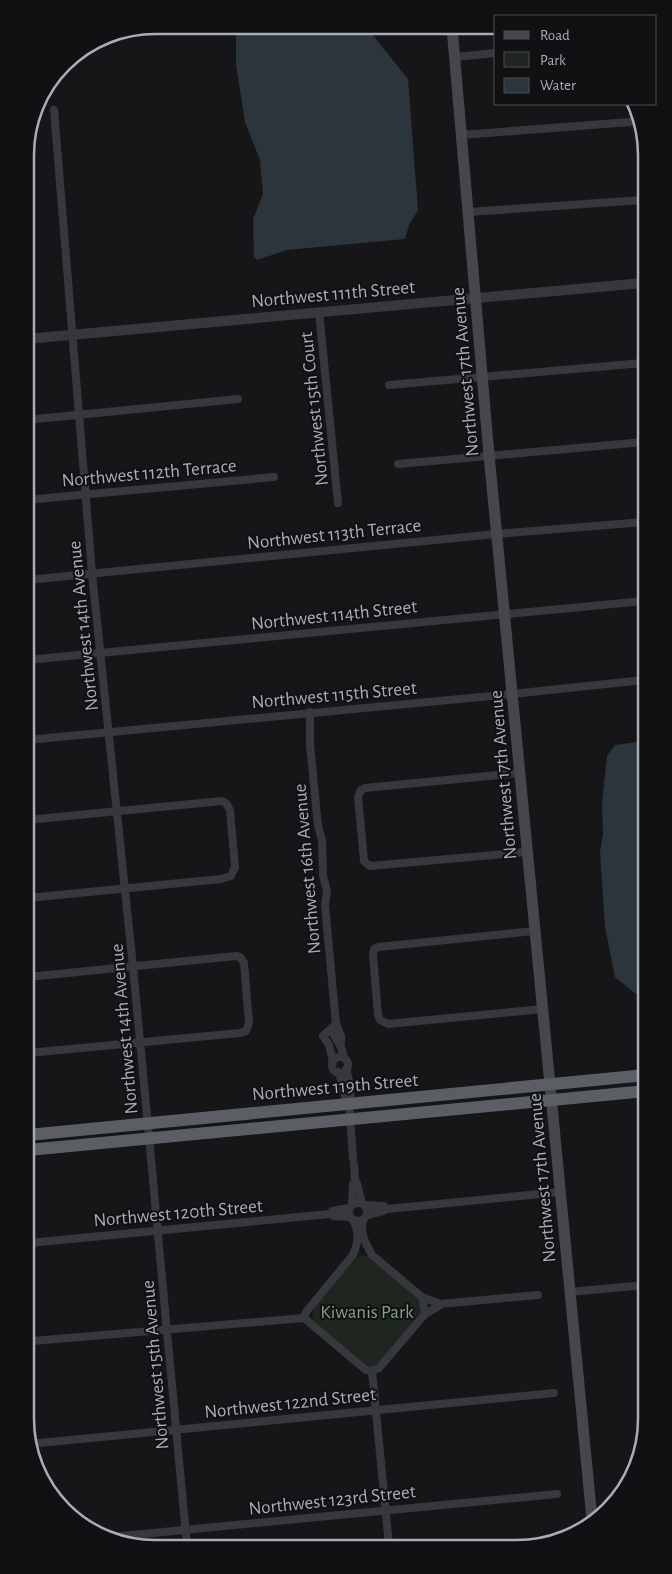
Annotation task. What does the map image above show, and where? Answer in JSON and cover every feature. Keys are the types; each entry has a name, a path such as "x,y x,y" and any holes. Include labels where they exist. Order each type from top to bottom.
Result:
{"highway":[{"name":"Northwest 119th Street","path":"34,1134 638,1076"},
{"name":"Northwest 119th Street","path":"34,1149 638,1092"}],"main road":[{"name":"Northwest 17th Avenue","path":"453,34 474,298 518,773 551,1085 569,1292 592,1515"}],"street":[{"path":"455,57 494,54"},
{"name":"Northwest 14th Avenue","path":"54,110 92,573 118,811 149,1139"},
{"path":"461,135 634,122"},
{"path":"468,212 638,200"},
{"name":"Northwest 111th Street","path":"34,338 638,283"},
{"name":"Northwest 15th Court","path":"319,312 338,504"},
{"path":"389,385 638,363"},
{"path":"34,419 238,399"},
{"path":"398,464 638,443"},
{"name":"Northwest 112th Terrace","path":"34,499 274,477"},
{"name":"Northwest 113th Terrace","path":"34,579 496,534 638,522"},
{"name":"Northwest 114th Street","path":"34,659 638,602"},
{"name":"Northwest 115th Street","path":"34,739 638,681"},
{"name":"Northwest 16th Avenue","path":"310,712 310,744 318,826 322,840 323,876 327,891 325,905 333,1027 341,1036 339,1041 348,1065 346,1069 351,1096 349,1104 355,1182"},
{"path":"518,773 365,788 361,790 358,797 363,852 364,861 374,866 526,852"},
{"path":"34,819 222,800 226,802 230,810 235,867 232,876 221,879 34,897"},
{"path":"534,930 383,946 374,949 378,1016 380,1020 388,1024 543,1009"},
{"path":"34,976 230,956 240,957 244,963 249,1023 246,1031 240,1033 34,1052"},
{"name":"Northwest 16th Avenue","path":"333,1027 323,1036 329,1044 334,1069 342,1079 344,1097 349,1104"},
{"path":"329,1044 339,1041"},
{"path":"333,1062 337,1058 344,1058"},
{"path":"338,1072 346,1069"},
{"name":"Northwest 15th Avenue","path":"149,1139 186,1540"},
{"path":"355,1182 367,1211 362,1229 364,1240 372,1255 422,1296 440,1304 538,1295"},
{"path":"304,1318 306,1312 353,1255 357,1246 357,1228 352,1218 350,1206 353,1184 355,1182"},
{"name":"Northwest 120th Street","path":"330,1214 332,1211 350,1206 356,1202 387,1208 560,1192"},
{"name":"Northwest 120th Street","path":"34,1243 330,1214 358,1221 387,1208"},
{"path":"353,1255 364,1253 372,1255"},
{"path":"569,1292 638,1286"},
{"path":"422,1296 425,1314"},
{"path":"34,1342 304,1318 366,1370 372,1371 380,1368 425,1314 440,1304"},
{"path":"372,1371 389,1540"},
{"name":"Northwest 122nd Street","path":"37,1443 554,1393"},
{"name":"Northwest 123rd Street","path":"123,1536 557,1494"}],"green space":[{"name":"Kiwanis Park","path":"364,1255 419,1298 423,1308 381,1362 373,1368 316,1324 312,1318 314,1307 354,1261 359,1256"}],"water":[{"path":"236,34 372,34 408,79 418,210 409,225 405,239 287,250 257,260 254,257 253,219 263,194 260,160 245,122 236,65"},
{"path":"638,742 638,994 636,994 615,977 605,927 600,852 603,834 602,803 607,756 615,745"}]}
